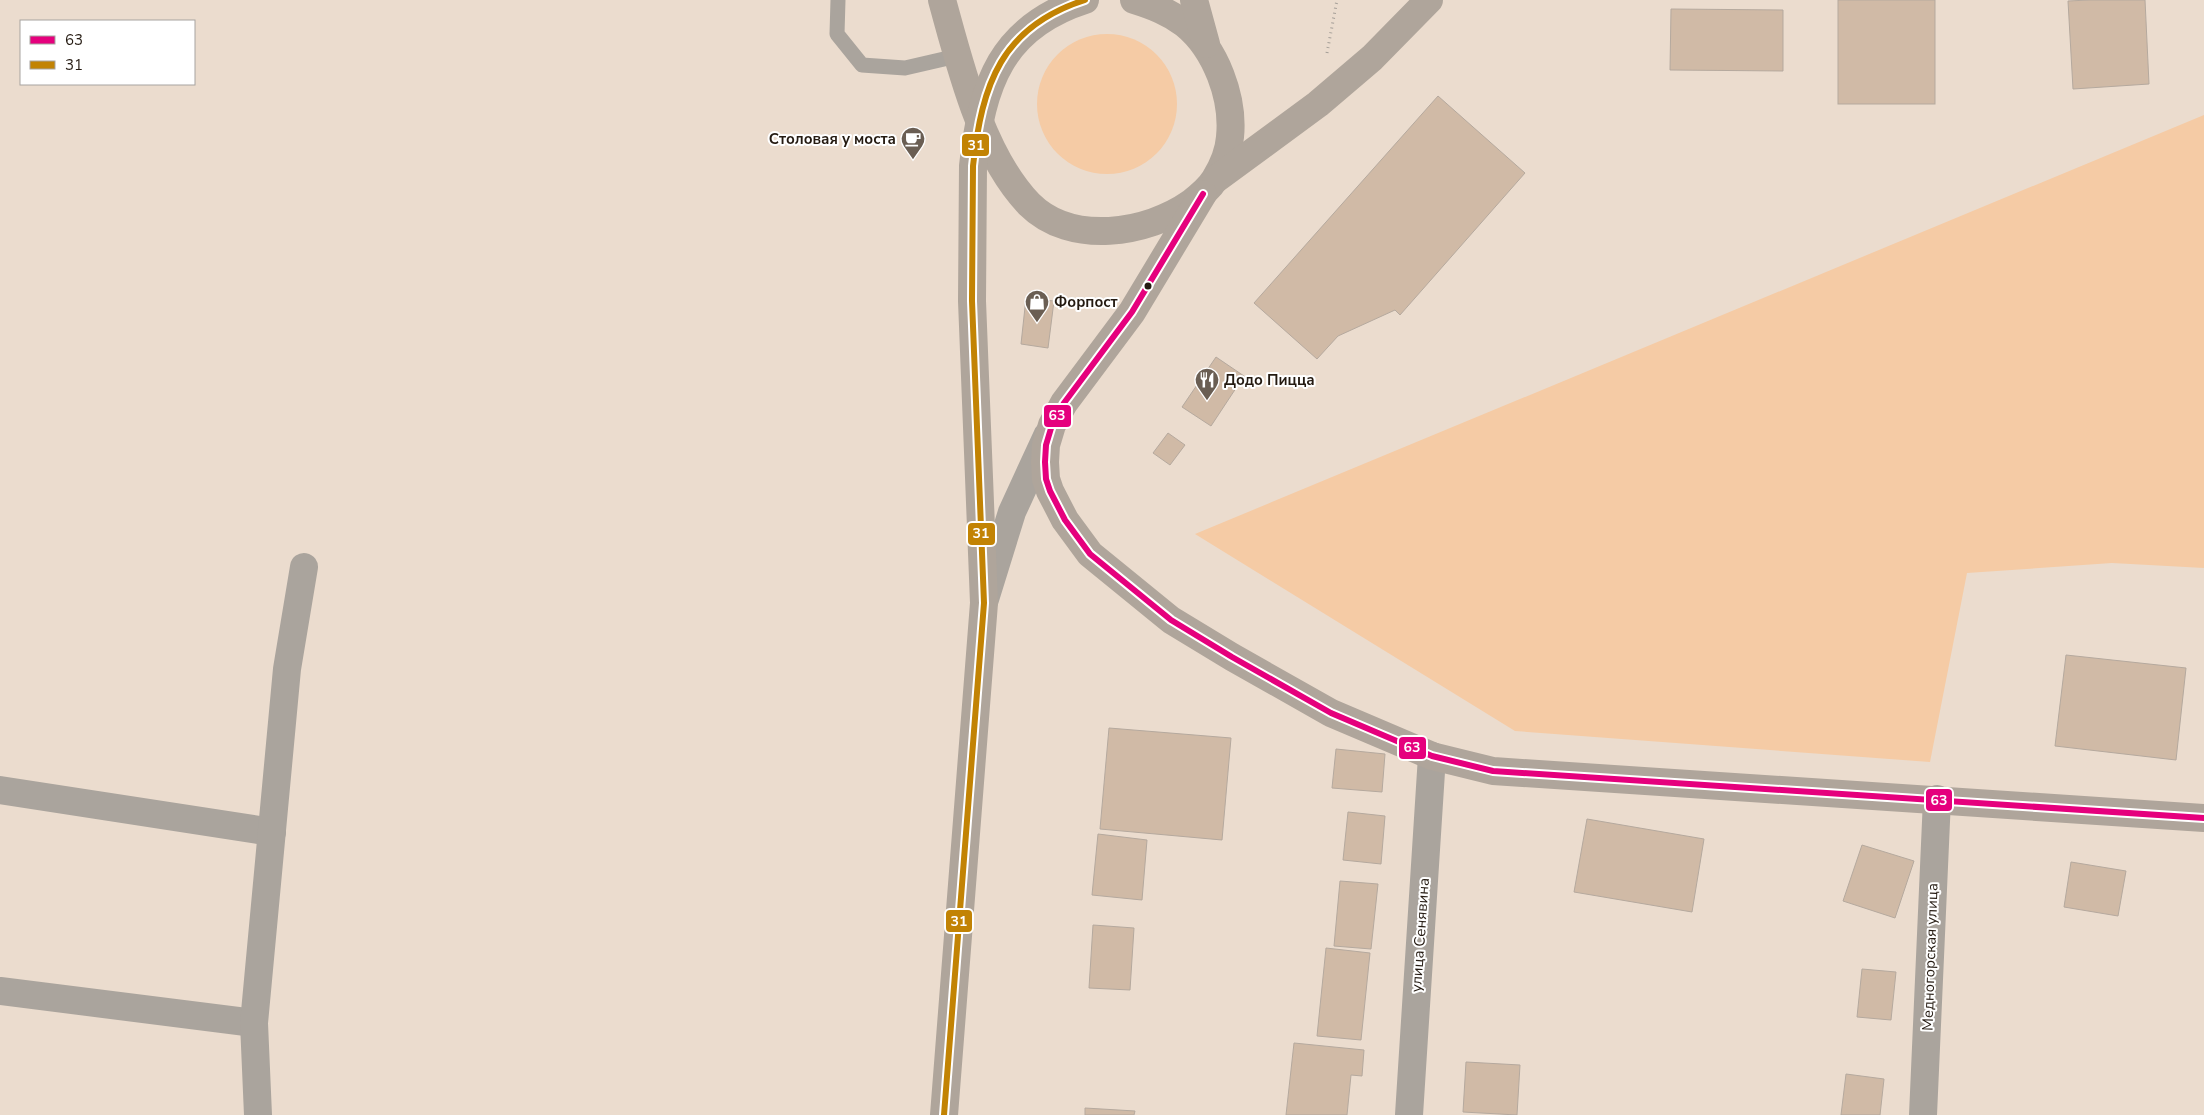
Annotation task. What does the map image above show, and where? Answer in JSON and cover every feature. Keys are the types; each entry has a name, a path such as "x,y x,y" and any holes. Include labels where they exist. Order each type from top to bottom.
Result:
{"main road":[{"path":"942,0 957,56 980,120 993,152 1009,179 1030,205 1056,222 1090,231 1124,231 1155,222 1181,209 1318,104 1372,58 1429,0"},
{"path":"1134,0 1158,7 1186,25 1208,50"},
{"path":"1194,0 1208,50 1223,82 1230,113 1230,137 1226,156 1132,312 1064,403 1052,425 1046,445 1046,479 1065,520 1090,554 1171,620 1331,713 1432,756 1493,770 2204,818"},
{"path":"944,1115 984,603 972,301 973,166 980,120 990,84 1008,50 1031,26 1058,10 1077,2"}],"street":[{"path":"984,603 1012,512 1052,425"},
{"path":"258,1115 254,1023 287,669 304,567"},
{"name":"улица Сенявина","path":"1409,1115 1432,756"},
{"path":"0,790 272,832"},
{"name":"Медногорская улица","path":"1923,1115 1937,799"},
{"path":"0,991 254,1023"}],"lane":[{"path":"838,0 837,34 862,65 905,68 957,56"}],"shaded area":[{"path":"1107,34 1121,35 1134,39 1156,55 1172,77 1176,90 1176,118 1172,131 1156,153 1134,169 1121,173 1107,174 1093,173 1080,169 1058,153 1042,131 1038,118 1037,104 1038,90 1042,77 1058,55 1080,39 1093,35"},
{"path":"2204,115 2204,568 2112,563 1967,573 1930,762 1515,731 1195,534"}],"building":[{"path":"1838,0 1935,0 1935,104 1838,104"},
{"path":"2145,0 2149,84 2073,89 2068,1"},
{"path":"1671,9 1783,10 1783,71 1670,70"},
{"path":"1438,96 1525,173 1400,315 1395,310 1338,336 1317,359 1254,303"},
{"name":"Форпост","path":"1026,298 1054,301 1048,348 1021,344"},
{"path":"1216,357 1244,376 1211,426 1182,407"},
{"path":"1168,433 1185,445 1170,465 1153,453"},
{"path":"2066,655 2186,668 2176,760 2055,746"},
{"path":"1109,728 1231,738 1222,840 1100,829"},
{"path":"1336,749 1385,754 1382,792 1332,788"},
{"path":"1348,812 1385,816 1381,864 1343,860"},
{"path":"1587,819 1704,839 1692,912 1574,892"},
{"path":"1098,834 1147,840 1142,900 1092,895"},
{"path":"1862,845 1914,861 1895,918 1843,901"},
{"path":"2071,862 2126,871 2118,916 2064,907"},
{"path":"1340,881 1378,884 1371,949 1334,946"},
{"path":"1093,925 1134,928 1130,990 1089,988"},
{"path":"1326,948 1370,953 1361,1040 1317,1036"},
{"path":"1862,969 1896,972 1891,1020 1857,1017"},
{"path":"1294,1043 1364,1050 1362,1076 1351,1075 1347,1115 1286,1115"},
{"path":"1466,1062 1520,1065 1517,1115 1463,1112"},
{"path":"1846,1074 1884,1079 1880,1115 1841,1115"},
{"path":"1085,1108 1135,1111 1134,1115 1085,1115"}],"transit line":[{"name":"31","path":"944,1115 984,603 972,301 973,166 982,109 990,85 1001,62 1015,43 1033,26 1056,12 1085,0"},
{"name":"63","path":"1203,194 1132,312 1064,403 1052,425 1046,445 1046,479 1065,520 1090,554 1171,620 1331,713 1432,756 1493,771 2204,818"}],"place":[{"name":"Столовая у моста","path":"913,160"},
{"name":"Форпост","path":"1037,323"},
{"name":"Додо Пицца","path":"1207,401"}]}
